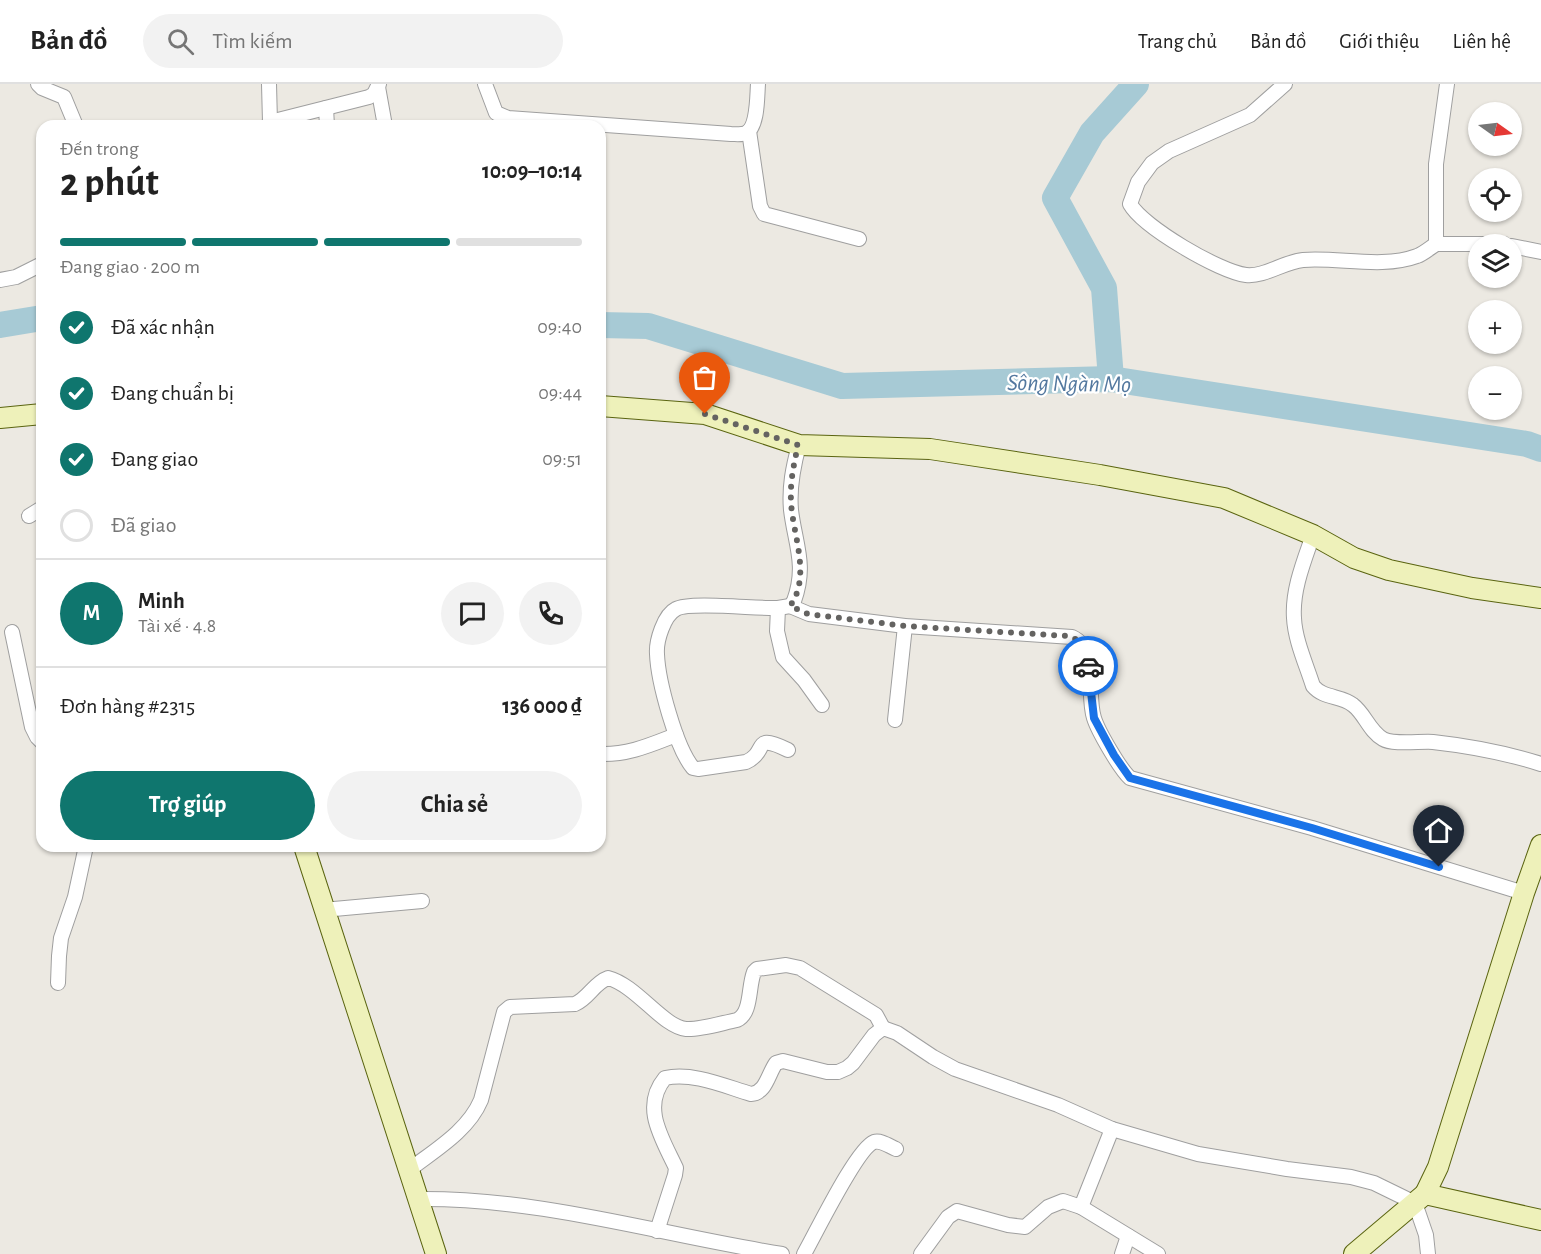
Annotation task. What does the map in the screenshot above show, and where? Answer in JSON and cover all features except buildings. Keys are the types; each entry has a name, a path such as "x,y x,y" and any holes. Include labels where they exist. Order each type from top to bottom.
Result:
{"street":[{"path":"38,84 64,97 74,120"},
{"path":"269,84 269,120"},
{"path":"485,84 496,119 534,120"},
{"path":"758,84 754,121 749,131 760,206 765,214 859,239"},
{"path":"1285,84 1250,115 1168,151 1152,163 1133,193 1130,204 1133,209 1158,230 1206,261 1246,275 1263,273 1304,260 1360,262 1395,260 1417,256 1436,244 1468,244"},
{"path":"1436,244 1436,164 1447,84"},
{"path":"283,120 369,98 379,86"},
{"path":"379,86 384,120"},
{"path":"326,108 327,120"},
{"path":"606,125 731,134 749,131"},
{"path":"1522,248 1541,252"},
{"path":"0,280 16,277 36,267"},
{"path":"606,406 705,414 798,445 930,449 1111,477 1224,498 1312,535 1354,558 1389,570 1472,588 1541,598"},
{"path":"0,418 36,415"},
{"path":"798,445 791,476 790,498 801,565 795,597 784,607 777,631 783,657 822,705"},
{"path":"29,516 36,512"},
{"path":"1312,535 1295,597 1293,617 1312,686 1317,691 1353,705 1373,731 1388,741 1431,742 1458,746 1523,758 1541,764"},
{"path":"788,750 767,742 763,743 751,760 746,762 698,769 690,765 669,713 657,654 658,644 668,616 679,608 694,606 784,607 808,614 905,626 1072,637 1083,644 1088,655 1094,718 1114,755 1130,778 1312,828 1524,893"},
{"path":"895,720 905,626"},
{"path":"12,632 32,727 36,735"},
{"path":"606,754 637,751 676,735"},
{"path":"1354,1254 1420,1199 1438,1167 1541,845"},
{"path":"58,982 61,938 75,897 85,852"},
{"path":"306,852 436,1254"},
{"path":"323,910 422,901"},
{"path":"409,1170 457,1133 476,1112 504,1012 510,1006 575,1004 583,1000 600,981 608,978 625,984 672,1023 686,1029 743,1018 754,972 757,969 786,965 800,969 876,1015 884,1029 897,1033 955,1069 1058,1105 1112,1129 1198,1154 1351,1177 1420,1199 1541,1220"},
{"path":"657,1231 676,1168 661,1134 654,1110 657,1088 665,1078 685,1077 756,1094 762,1091 776,1063 783,1061 827,1072 838,1072 847,1068 874,1035 884,1029"},
{"path":"1081,1207 1112,1129"},
{"path":"804,1254 842,1183 864,1150 871,1143 876,1142 896,1149"},
{"path":"419,1199 472,1200 510,1204 606,1219 657,1231 782,1254"},
{"path":"1420,1199 1428,1254"},
{"path":"921,1254 942,1224 957,1211 1019,1227 1029,1225 1057,1202 1071,1202 1081,1207 1158,1254"},
{"path":"1122,1254 1128,1236"}],"waterway":[{"path":"1111,379 1104,288 1055,198 1092,133 1136,84"},
{"name":"Sông Ngàn Mọ","path":"0,325 36,319"},
{"name":"Sông Ngàn Mọ","path":"606,325 648,326 842,386 1111,379 1527,444 1541,449"}],"way so far":[{"path":"705,414 798,445 791,476 790,498 801,565 794,601 790,606 808,614 905,626 1072,637 1079,640 1086,649 1088,666"}],"route":[{"path":"1088,666 1094,718 1114,755 1130,778 1312,828 1439,867"}]}
